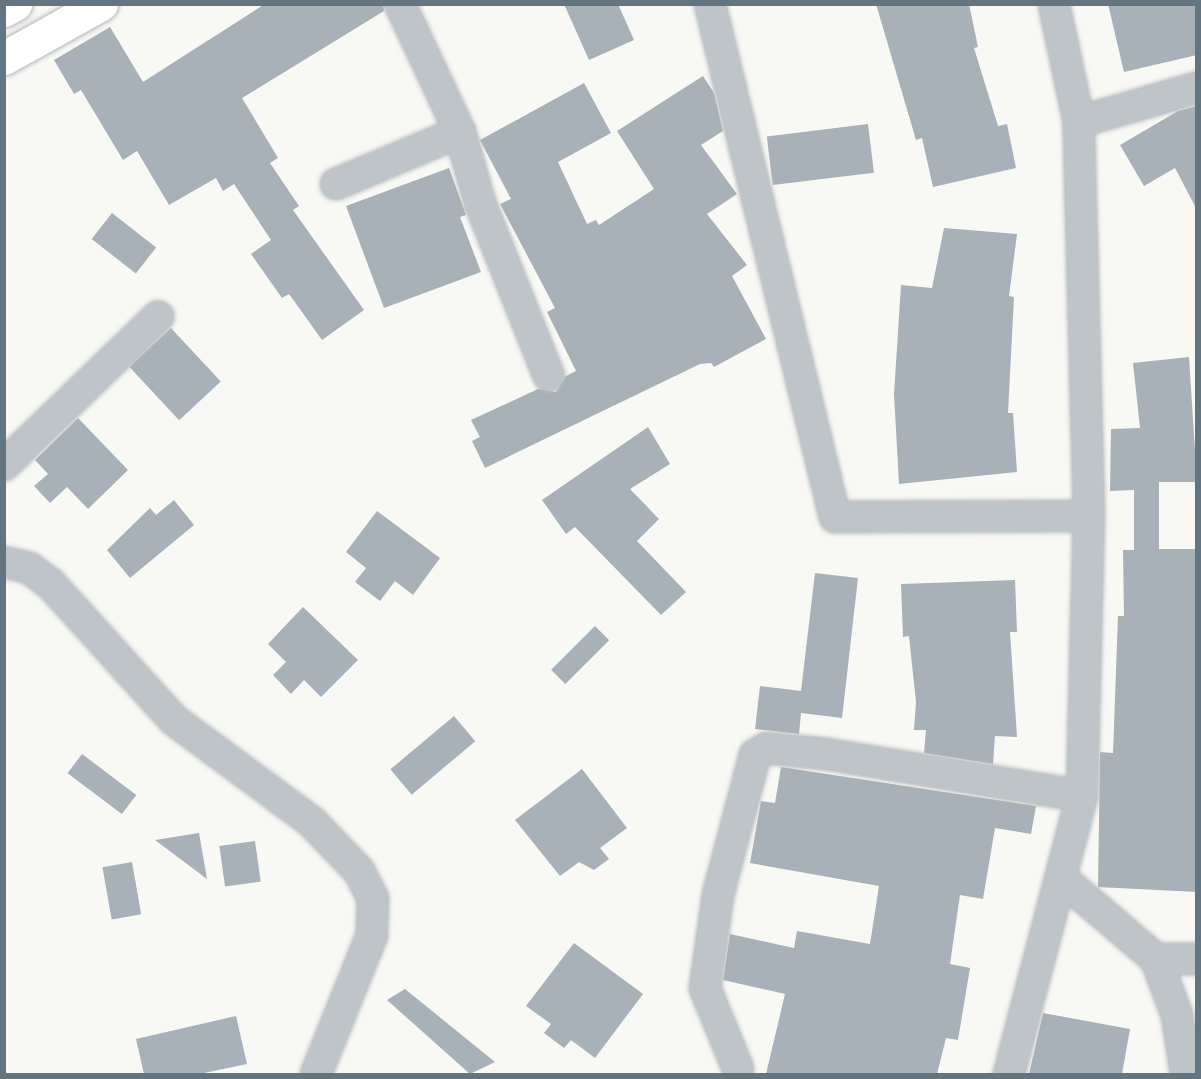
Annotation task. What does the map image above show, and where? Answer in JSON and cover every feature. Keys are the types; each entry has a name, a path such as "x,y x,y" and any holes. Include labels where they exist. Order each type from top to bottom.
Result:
{"main road":[{"path":"4,10 15,4"},
{"path":"4,58 101,4"}],"street":[{"path":"400,4 460,132 480,203 549,376"},
{"path":"710,4 835,517 1089,516"},
{"path":"1009,1074 1082,796 1089,516 1079,122 1054,4"},
{"path":"1079,122 1197,88"},
{"path":"336,184 460,132"},
{"path":"4,465 158,317"},
{"path":"4,562 29,568 50,583 174,720 312,822 359,871 373,898 372,935 316,1074"},
{"path":"738,1069 705,988 718,895 755,755 767,748 826,754 1082,796"},
{"path":"1061,878 1156,959 1177,1015 1186,1074"},
{"path":"1156,959 1197,959"}],"building":[{"path":"265,4 383,4 384,11 242,98 278,158 270,163 299,206 293,210 364,310 322,340 289,294 282,298 251,254 271,240 234,184 223,191 216,178 169,205 137,151 123,160 81,90 74,94 54,60 110,27 143,82"},
{"path":"564,4 618,4 634,40 589,60"},
{"path":"876,4 969,4 978,47 974,48 998,126 1007,124 1016,168 933,187 922,138 916,140"},
{"path":"1108,4 1197,4 1197,55 1124,72"},
{"path":"703,76 714,93 723,131 701,145 737,194 707,214 747,265 732,276 766,339 714,367 711,363 700,364 485,468 472,441 480,437 471,420 538,389 556,392 566,376 576,371 547,312 555,308 500,204 511,199 480,140 584,83 611,133 558,162 587,224 596,220 599,225 654,189 617,131"},
{"path":"1197,106 1197,210 1175,168 1144,186 1120,145 1178,111"},
{"path":"868,124 874,173 773,185 767,136"},
{"path":"449,168 466,215 460,217 481,272 384,308 346,206"},
{"path":"112,213 156,247 136,273 92,239"},
{"path":"944,228 1017,234 1009,296 1014,297 1008,413 1013,413 1017,472 899,484 894,394 901,285 932,288"},
{"path":"171,328 221,381 179,420 129,367"},
{"path":"1189,357 1197,482 1159,482 1159,549 1197,549 1197,892 1098,887 1100,752 1113,753 1118,616 1124,616 1123,550 1134,550 1134,490 1110,491 1111,429 1140,428 1133,363"},
{"path":"78,418 128,470 88,509 67,487 50,503 34,486 48,474 35,460"},
{"path":"648,427 670,464 630,489 659,519 637,541 686,592 661,615 575,527 566,534 542,500"},
{"path":"174,500 194,525 130,578 107,550 150,508 156,515"},
{"path":"377,511 440,558 413,595 395,581 380,601 355,582 366,568 346,552"},
{"path":"815,573 858,578 842,718 801,713 799,734 755,729 760,686 801,691"},
{"path":"1015,580 1017,632 1010,632 1017,737 995,736 993,764 924,753 926,730 914,730 916,702 909,636 903,637 901,584"},
{"path":"303,607 358,660 321,697 304,680 291,694 273,675 286,662 268,644"},
{"path":"595,626 609,640 565,684 551,670"},
{"path":"454,716 475,741 412,795 390,769"},
{"path":"82,754 136,795 122,814 68,773"},
{"path":"781,767 1036,806 1031,834 995,828 983,899 960,895 950,964 970,968 958,1040 946,1038 937,1074 766,1074 785,994 723,980 730,934 794,948 797,931 870,944 879,886 750,863 761,801 775,803"},
{"path":"582,769 627,828 600,848 609,859 594,870 579,862 560,876 515,820"},
{"path":"199,833 207,879 155,840"},
{"path":"255,841 261,882 225,887 219,846"},
{"path":"132,862 141,914 112,919 102,867"},
{"path":"574,943 643,994 595,1058 571,1040 564,1048 544,1033 551,1024 526,1006"},
{"path":"405,989 495,1062 470,1074 387,1000"},
{"path":"1043,1013 1130,1029 1122,1074 1029,1074"},
{"path":"236,1016 247,1064 199,1074 144,1074 136,1039"}]}
